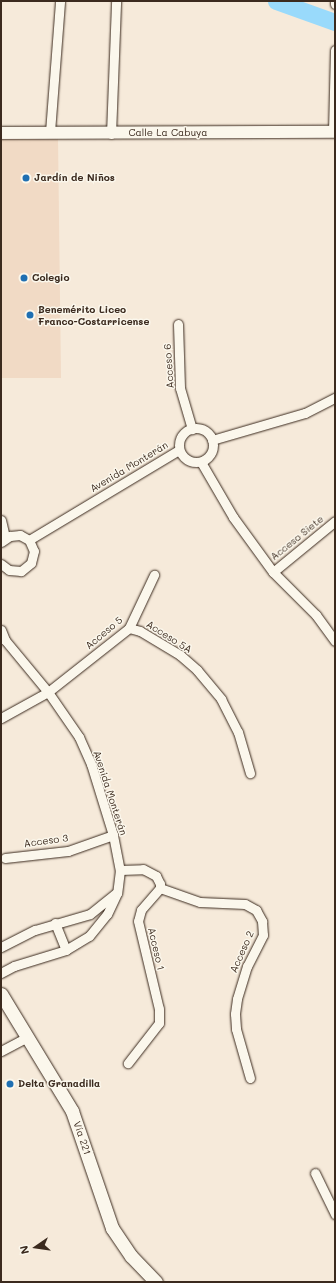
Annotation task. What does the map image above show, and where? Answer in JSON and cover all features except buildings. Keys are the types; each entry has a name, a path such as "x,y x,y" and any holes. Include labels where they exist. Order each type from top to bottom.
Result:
{"main road":[{"name":"Vía 221","path":"1,994 72,1111 112,1228 131,1256 156,1282"}],"street":[{"path":"50,132 60,1"},
{"path":"111,134 116,1"},
{"path":"334,132 335,50"},
{"name":"Calle La Cabuya","path":"1,133 50,132 111,134 334,132"},
{"name":"Acceso 6","path":"178,324 180,388 192,429"},
{"path":"212,440 305,412 335,398"},
{"path":"201,462 212,450 212,440 202,429 192,429 180,439 179,450 185,459 201,462 233,518 273,572 316,615 335,641"},
{"name":"Avenida Monterán","path":"29,540 179,450"},
{"path":"1,520 3,540 20,535 29,540 34,551 27,568 15,572 2,565 1,576"},
{"name":"Acceso Siete","path":"273,572 335,521"},
{"name":"Acceso 5","path":"1,718 48,692 129,628 154,575"},
{"name":"Acceso 5A","path":"129,628 140,631 180,655 198,670 221,699 238,732 250,773"},
{"name":"Avenida Monterán","path":"1,630 5,640 48,692 72,726 91,764 113,835 120,870 117,892 107,914 88,936 66,950 14,966 1,973"},
{"name":"Acceso 3","path":"5,858 68,851 113,835"},
{"path":"120,870 143,869 156,876 160,888"},
{"name":"Acceso 1","path":"128,1063 159,1023 138,921 141,910 160,888"},
{"name":"Acceso 2","path":"160,888 200,902 245,904 256,910 262,921 264,936 245,972 235,1014 236,1029 250,1078"},
{"path":"1,948 55,923 90,914 117,892"},
{"path":"55,923 66,950"},
{"path":"1,1051 27,1037"},
{"path":"315,1172 335,1214"}],"shaded area":[{"name":"Benemérito Liceo Franco-Costarricense","path":"1,138 58,138 61,378 1,378"}],"waterway":[{"path":"276,1 335,22"}],"place":[{"name":"Jardín de Niños","path":"26,178"},
{"name":"Colegio","path":"24,278"},
{"name":"Benemérito Liceo Franco-Costarricense","path":"30,315"},
{"name":"Delta Granadilla","path":"10,1084"}]}
